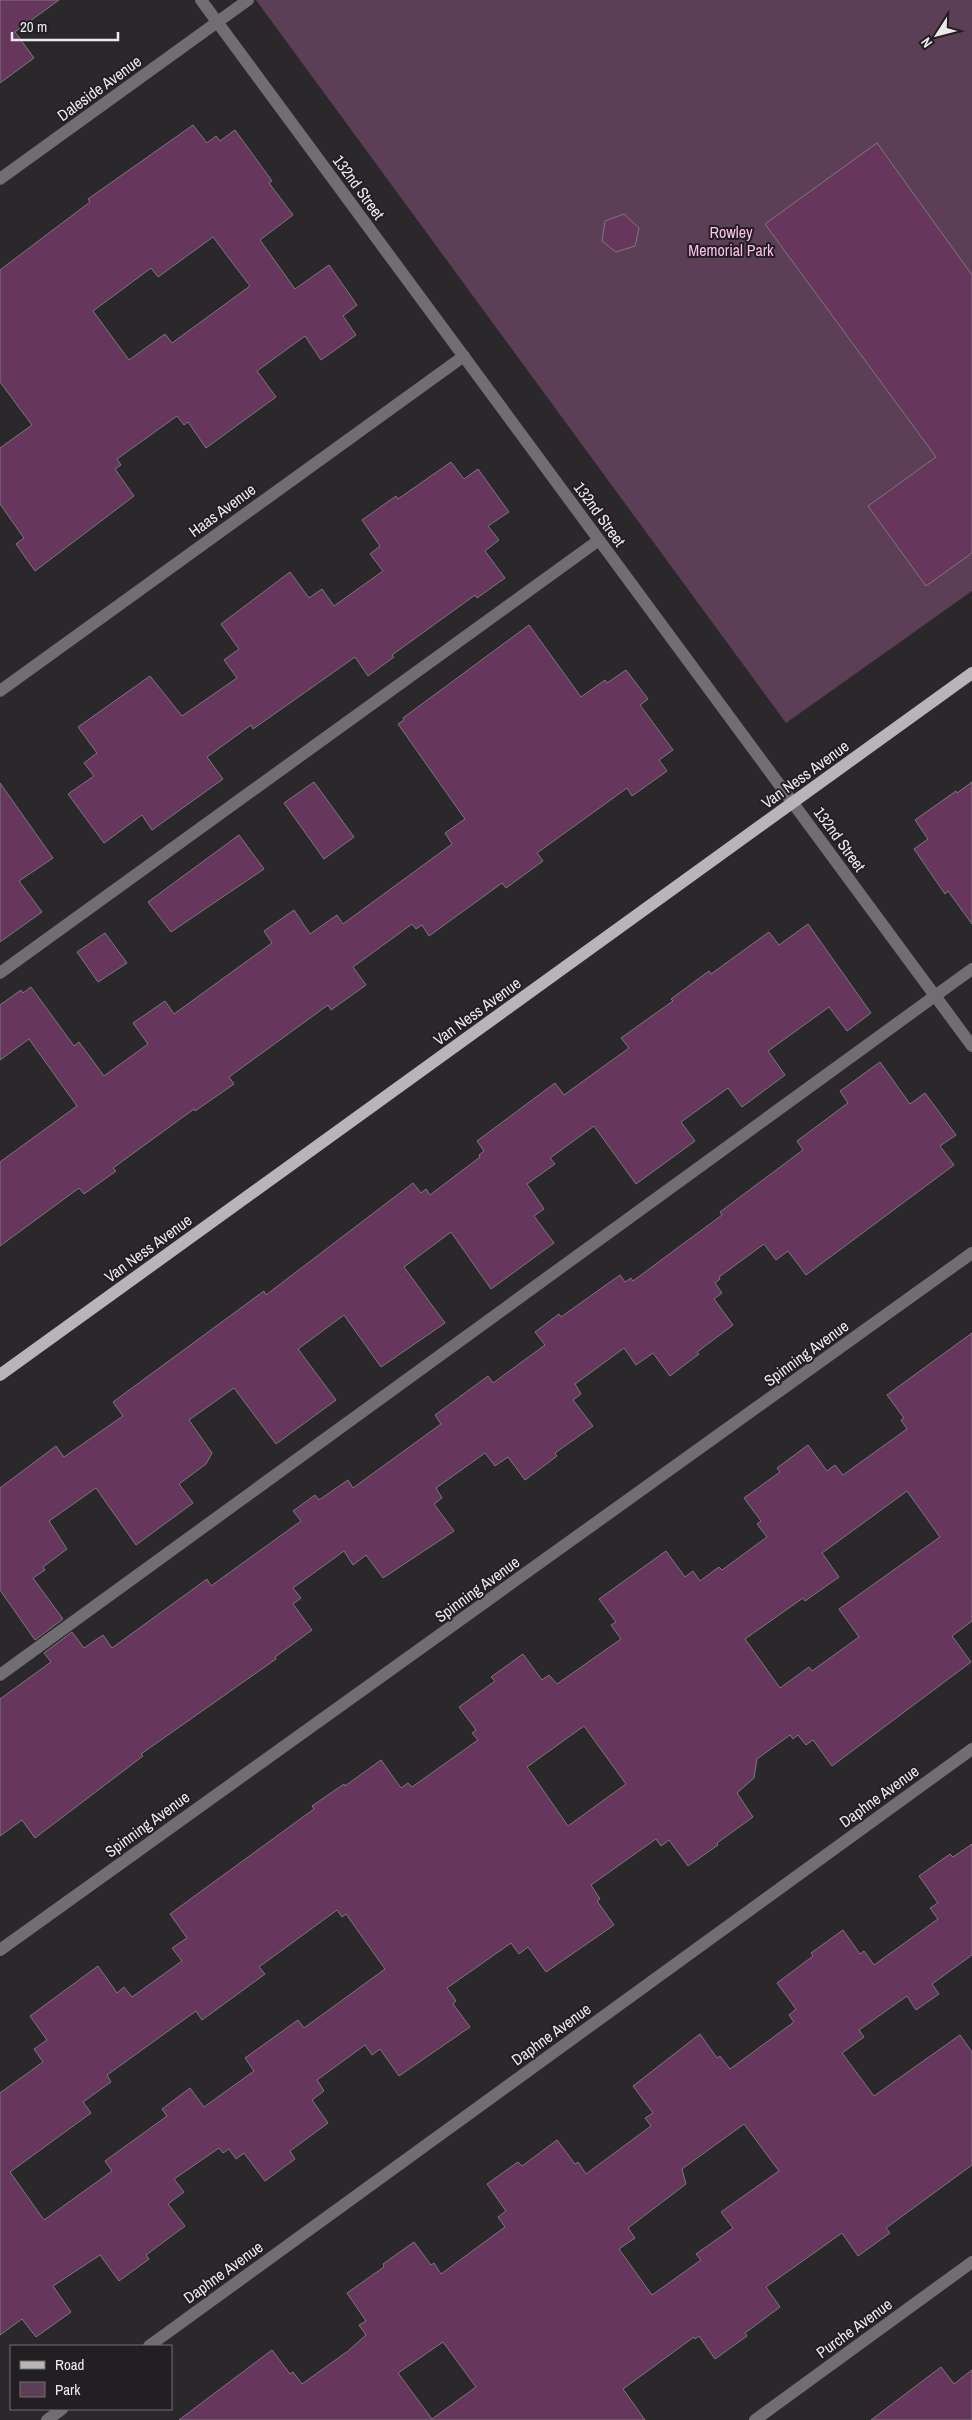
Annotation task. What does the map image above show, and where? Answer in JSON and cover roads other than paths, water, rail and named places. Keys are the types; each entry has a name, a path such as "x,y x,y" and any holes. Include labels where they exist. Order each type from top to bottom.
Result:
{"main road":[{"name":"Van Ness Avenue","path":"0,1375 972,673"}],"street":[{"name":"132nd Street","path":"201,0 972,1046"},
{"name":"Daleside Avenue","path":"0,179 248,0"},
{"name":"Haas Avenue","path":"0,691 464,356"},
{"path":"0,973 599,540"},
{"path":"0,1675 972,969"},
{"name":"Spinning Avenue","path":"0,1950 972,1253"},
{"name":"Daphne Avenue","path":"149,2345 972,1749"},
{"name":"Purche Avenue","path":"754,2420 972,2262"},
{"path":"47,2420 61,2410"}],"park label":[{"name":"Rowley Memorial Park","path":"731,241"}]}
